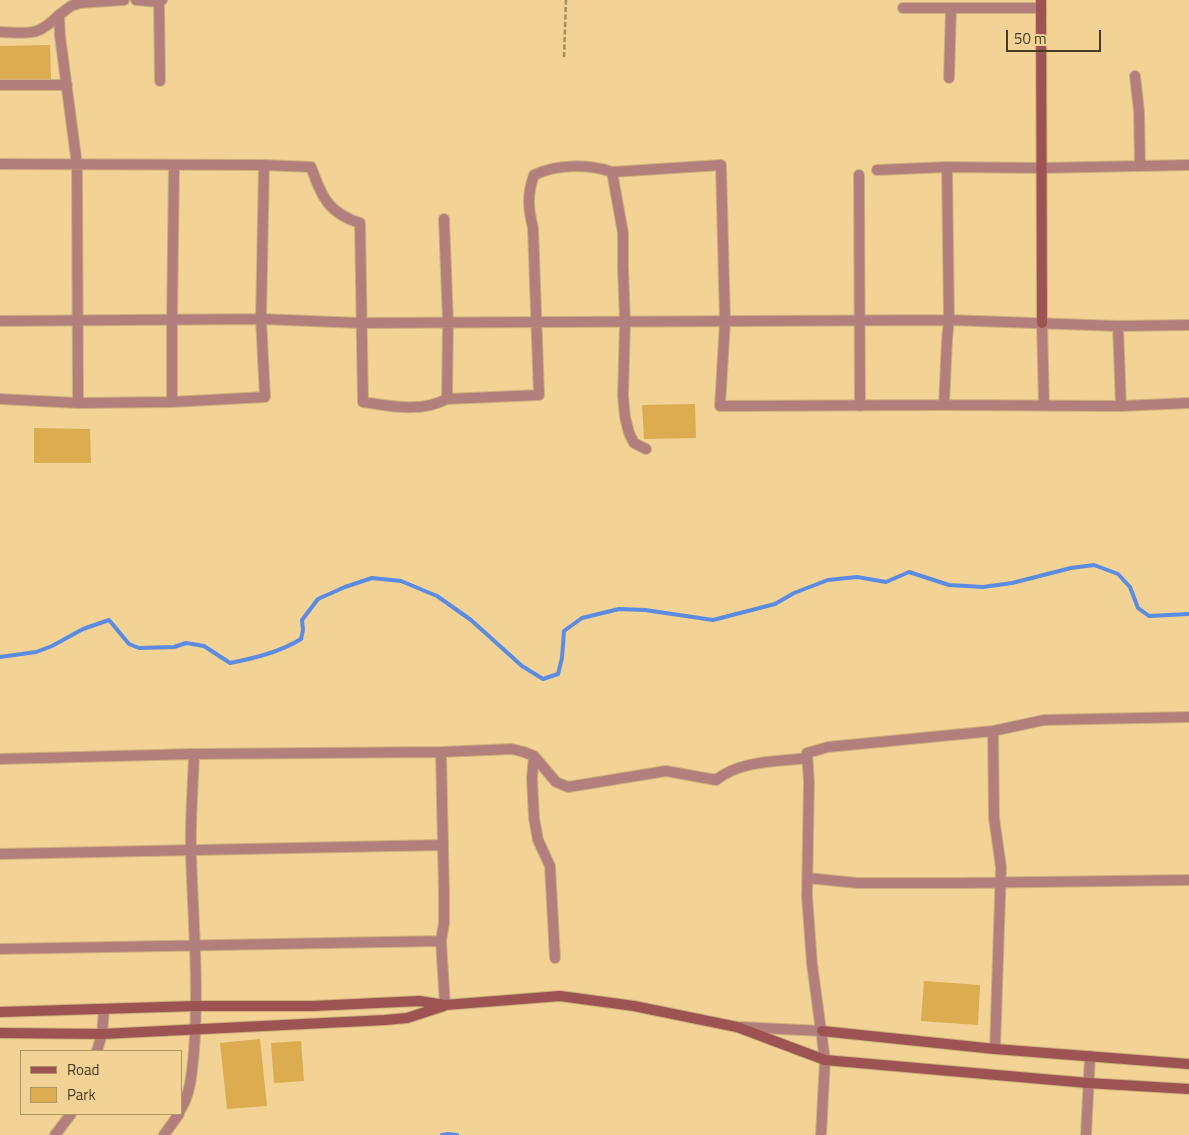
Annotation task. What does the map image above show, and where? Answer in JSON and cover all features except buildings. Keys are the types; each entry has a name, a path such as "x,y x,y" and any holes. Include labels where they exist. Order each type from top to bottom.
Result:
{"street":[{"path":"0,32 42,30 71,6 80,3 124,0"},
{"path":"136,0 160,1 160,81"},
{"path":"903,8 934,4 951,8 1041,4 1044,405"},
{"path":"949,78 951,8"},
{"path":"59,15 60,44 67,85 76,165 78,403"},
{"path":"1135,76 1140,112 1140,166"},
{"path":"0,85 67,85"},
{"path":"0,164 264,165 311,167 322,196 328,205 349,220 360,223 362,402 394,407 421,408 447,399 539,395 533,228 528,204 530,186 534,175 542,171 584,167 599,168 612,172 721,165 725,322 720,406 944,404 1121,406 1189,404"},
{"path":"0,398 78,403 172,402 264,397 261,319 264,165"},
{"path":"877,170 947,167 1041,168 1189,165"},
{"path":"172,402 174,166"},
{"path":"944,404 949,320 947,167"},
{"path":"612,172 624,233 625,322 623,373 625,417 634,443 646,449"},
{"path":"859,175 860,406"},
{"path":"444,219 448,322 447,399"},
{"path":"0,321 261,319 360,323 860,322 949,320 1118,326 1189,325"},
{"path":"1118,326 1121,406"},
{"path":"820,1135 825,1060 812,964 807,896 809,780 807,752 828,746 994,731 1044,720 1189,717"},
{"path":"994,731 994,818 1001,867 995,1049"},
{"path":"0,759 194,754 512,750 534,756 556,782 568,787 666,770 716,780 734,769 768,762 807,758"},
{"path":"441,752 444,923 441,941 445,1005"},
{"path":"182,1108 187,1100 192,1074 196,1030 191,850 194,754"},
{"path":"534,756 532,778 534,818 538,840 550,866 555,958"},
{"path":"0,854 442,845"},
{"path":"808,878 857,882 1001,883 1189,880"},
{"path":"0,950 441,941"},
{"path":"0,1012 196,1006 313,1006 419,1001 445,1005 560,996 634,1006 737,1027 822,1031 995,1049 1189,1064"},
{"path":"0,1032 102,1034 386,1020 406,1018 445,1005"},
{"path":"97,1050 102,1034 104,1009"},
{"path":"737,1027 825,1060 1088,1083 1189,1089"},
{"path":"1086,1135 1090,1056"},
{"path":"55,1135 70,1115"},
{"path":"164,1135 178,1115"}],"path":[{"path":"564,58 566,0"}],"green space":[{"path":"50,45 51,79 0,80 0,46"},
{"path":"695,404 696,438 644,439 642,405"},
{"path":"34,428 90,429 91,463 34,463"},
{"path":"924,981 980,985 978,1025 921,1021"},
{"path":"260,1039 267,1106 227,1109 220,1043"},
{"path":"301,1041 304,1081 274,1083 271,1043"}],"waterway":[{"path":"0,657 36,652 52,646 83,629 109,620 129,644 139,648 174,647 186,643 204,646 230,663 258,657 293,644 301,639 303,630 302,620 318,599 372,578 401,581 437,596 471,620 522,666 543,679 558,674 562,658 564,631 582,618 619,609 645,610 713,620 775,604 794,593 828,580 857,577 886,582 909,572 949,585 983,587 1012,583 1071,568 1094,565 1118,574 1130,587 1138,608 1149,616 1189,614"},
{"path":"442,1135 457,1135"}]}
